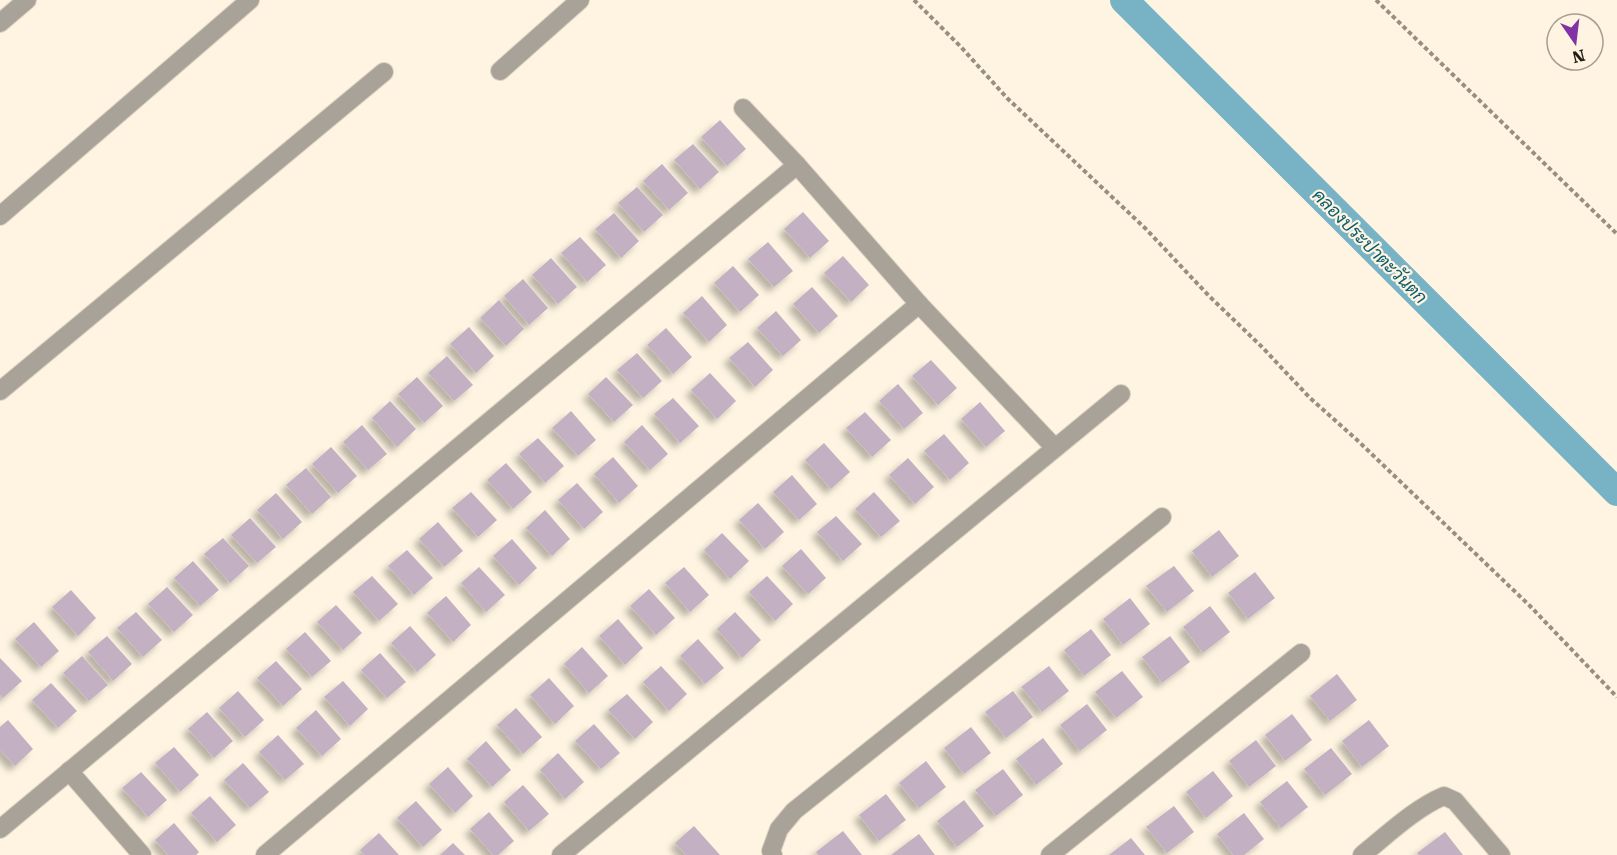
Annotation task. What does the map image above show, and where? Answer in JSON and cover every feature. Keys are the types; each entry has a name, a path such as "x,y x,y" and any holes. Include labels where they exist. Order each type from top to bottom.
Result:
{"street":[{"path":"0,23 27,0"},
{"path":"0,216 250,0"},
{"path":"500,71 580,0"},
{"path":"0,391 384,72"},
{"path":"743,108 797,165 919,304 1055,448"},
{"path":"0,829 797,165"},
{"path":"265,855 919,304"},
{"path":"561,855 1120,394"},
{"path":"773,855 771,851 779,829 794,811 1162,517"},
{"path":"1050,855 1301,653"},
{"path":"69,771 142,855"},
{"path":"1362,855 1421,809 1444,796 1455,801 1501,855"}],"path":[{"path":"914,0 961,47 1006,98 1146,230 1310,399 1356,439 1530,606 1617,697"},
{"path":"1376,0 1617,234"}],"building":[{"path":"720,120 746,149 727,166 701,137"},
{"path":"693,144 719,172 700,189 674,160"},
{"path":"662,164 688,193 669,210 643,181"},
{"path":"637,187 663,215 644,232 618,203"},
{"path":"803,212 829,241 810,258 784,229"},
{"path":"614,213 639,241 621,258 595,229"},
{"path":"580,237 606,265 587,282 561,253"},
{"path":"768,242 793,271 774,287 748,259"},
{"path":"843,256 869,285 851,302 824,273"},
{"path":"551,258 577,287 558,304 532,275"},
{"path":"733,266 759,295 740,312 714,283"},
{"path":"523,279 548,308 529,325 504,296"},
{"path":"812,287 838,316 819,333 793,304"},
{"path":"702,296 727,325 709,342 683,313"},
{"path":"499,300 524,329 506,346 480,318"},
{"path":"776,311 801,340 783,356 757,328"},
{"path":"469,327 494,356 476,373 450,344"},
{"path":"666,328 692,357 673,374 647,345"},
{"path":"748,342 773,370 755,387 729,358"},
{"path":"637,353 662,381 643,398 617,370"},
{"path":"447,356 473,385 454,401 428,373"},
{"path":"931,360 957,388 938,405 912,376"},
{"path":"710,373 736,401 717,419 691,390"},
{"path":"417,377 443,406 424,423 398,394"},
{"path":"606,377 633,405 614,422 588,394"},
{"path":"898,384 923,413 904,429 879,401"},
{"path":"673,398 699,426 680,443 654,414"},
{"path":"390,401 416,429 397,447 372,418"},
{"path":"980,402 1005,431 986,447 961,419"},
{"path":"571,411 596,440 578,456 552,428"},
{"path":"865,412 891,440 872,457 846,428"},
{"path":"362,425 387,454 368,470 343,442"},
{"path":"642,425 668,454 650,470 624,442"},
{"path":"944,434 969,463 950,480 924,451"},
{"path":"538,438 564,466 545,483 519,454"},
{"path":"824,443 850,472 831,489 805,460"},
{"path":"331,447 357,476 338,493 312,464"},
{"path":"613,457 638,486 619,503 594,474"},
{"path":"908,458 934,487 915,504 889,475"},
{"path":"506,463 532,492 513,509 487,480"},
{"path":"306,468 331,497 312,514 286,485"},
{"path":"792,475 817,504 799,520 773,492"},
{"path":"577,483 603,512 584,529 558,500"},
{"path":"471,492 497,520 478,537 452,508"},
{"path":"874,492 900,521 881,537 855,509"},
{"path":"276,493 302,522 283,539 257,510"},
{"path":"758,503 784,532 765,549 739,520"},
{"path":"545,510 570,539 552,556 526,528"},
{"path":"836,516 862,544 843,561 817,532"},
{"path":"250,518 276,547 257,563 231,535"},
{"path":"438,522 463,551 444,567 419,539"},
{"path":"1219,530 1239,556 1212,577 1192,551"},
{"path":"722,533 749,561 730,579 704,550"},
{"path":"223,538 249,566 230,583 204,554"},
{"path":"512,539 537,568 519,585 493,556"},
{"path":"801,549 826,578 808,594 782,566"},
{"path":"407,550 433,578 414,595 388,566"},
{"path":"193,561 219,590 200,606 174,578"},
{"path":"1174,566 1194,591 1167,612 1146,586"},
{"path":"479,567 505,595 486,612 461,583"},
{"path":"684,567 709,595 690,612 665,583"},
{"path":"1255,572 1275,598 1248,619 1228,593"},
{"path":"372,576 398,604 379,621 353,592"},
{"path":"767,576 793,604 775,621 749,592"},
{"path":"167,587 193,615 174,632 148,604"},
{"path":"649,589 675,618 656,635 630,606"},
{"path":"71,590 96,618 78,636 52,607"},
{"path":"446,596 471,625 453,642 427,613"},
{"path":"1130,598 1150,624 1123,645 1103,619"},
{"path":"336,605 362,633 343,650 317,622"},
{"path":"1210,606 1230,632 1203,653 1183,627"},
{"path":"136,612 162,640 143,657 117,628"},
{"path":"735,612 761,640 742,658 717,629"},
{"path":"618,619 643,648 625,665 599,636"},
{"path":"34,622 59,651 41,667 15,639"},
{"path":"410,626 436,655 417,672 391,643"},
{"path":"1091,629 1111,655 1084,676 1064,650"},
{"path":"305,632 331,661 312,677 286,649"},
{"path":"107,636 132,664 113,681 88,652"},
{"path":"1170,636 1190,662 1162,683 1142,657"},
{"path":"698,639 724,668 705,684 680,656"},
{"path":"582,647 608,676 589,693 564,664"},
{"path":"380,653 406,682 387,698 361,670"},
{"path":"82,656 108,685 89,701 63,673"},
{"path":"0,658 22,681 3,698 0,695"},
{"path":"276,661 302,689 283,706 257,678"},
{"path":"661,666 687,694 669,711 643,682"},
{"path":"1049,666 1069,691 1042,712 1021,687"},
{"path":"1122,671 1143,697 1116,718 1095,692"},
{"path":"1337,674 1357,700 1330,721 1310,696"},
{"path":"549,678 574,706 555,724 530,695"},
{"path":"343,681 368,709 350,726 324,697"},
{"path":"51,683 77,711 58,728 32,700"},
{"path":"238,691 264,720 245,737 219,708"},
{"path":"1013,691 1033,717 1006,738 985,712"},
{"path":"627,694 653,722 635,739 608,710"},
{"path":"1087,704 1107,730 1080,751 1060,725"},
{"path":"516,708 542,737 523,754 497,725"},
{"path":"316,710 341,739 322,756 296,728"},
{"path":"207,712 233,741 214,758 188,729"},
{"path":"1292,714 1312,740 1285,761 1265,735"},
{"path":"8,720 33,749 15,766 0,750 0,727"},
{"path":"1369,720 1389,746 1362,767 1342,741"},
{"path":"594,724 620,753 601,769 575,741"},
{"path":"971,727 991,753 964,774 944,748"},
{"path":"278,735 304,764 285,780 259,752"},
{"path":"1043,738 1063,764 1036,785 1016,759"},
{"path":"1256,740 1276,766 1249,787 1229,761"},
{"path":"486,741 511,770 492,787 467,759"},
{"path":"174,747 199,775 180,792 155,763"},
{"path":"1331,748 1352,774 1325,795 1304,769"},
{"path":"558,753 584,782 565,799 540,770"},
{"path":"926,761 946,787 919,808 899,783"},
{"path":"243,763 269,792 250,808 224,780"},
{"path":"448,767 473,796 455,813 429,784"},
{"path":"1003,769 1023,795 996,816 975,790"},
{"path":"1213,771 1233,796 1206,818 1186,792"},
{"path":"141,772 167,800 148,817 122,788"},
{"path":"1287,781 1308,807 1281,828 1260,802"},
{"path":"523,785 549,814 529,831 504,802"},
{"path":"886,794 906,820 879,841 859,815"},
{"path":"210,796 236,825 217,842 191,813"},
{"path":"964,800 984,826 957,847 937,821"},
{"path":"416,801 442,830 423,847 397,818"},
{"path":"1174,806 1194,832 1167,853 1146,827"},
{"path":"489,812 514,841 498,855 493,855 470,829"},
{"path":"1244,813 1264,839 1244,855 1233,855 1217,834"},
{"path":"174,823 199,852 196,855 168,855 155,840"},
{"path":"694,826 720,855 686,855 675,843"},
{"path":"843,831 862,855 818,855 816,852"},
{"path":"1445,832 1463,855 1419,855 1417,853"},
{"path":"379,833 399,855 364,855 360,850"},
{"path":"919,834 935,855 891,855"},
{"path":"1131,838 1145,855 1109,855"},
{"path":"453,843 465,855 440,855"}],"waterway":[{"name":"คลองประปาตะวันตก","path":"1124,0 1617,492"}]}
